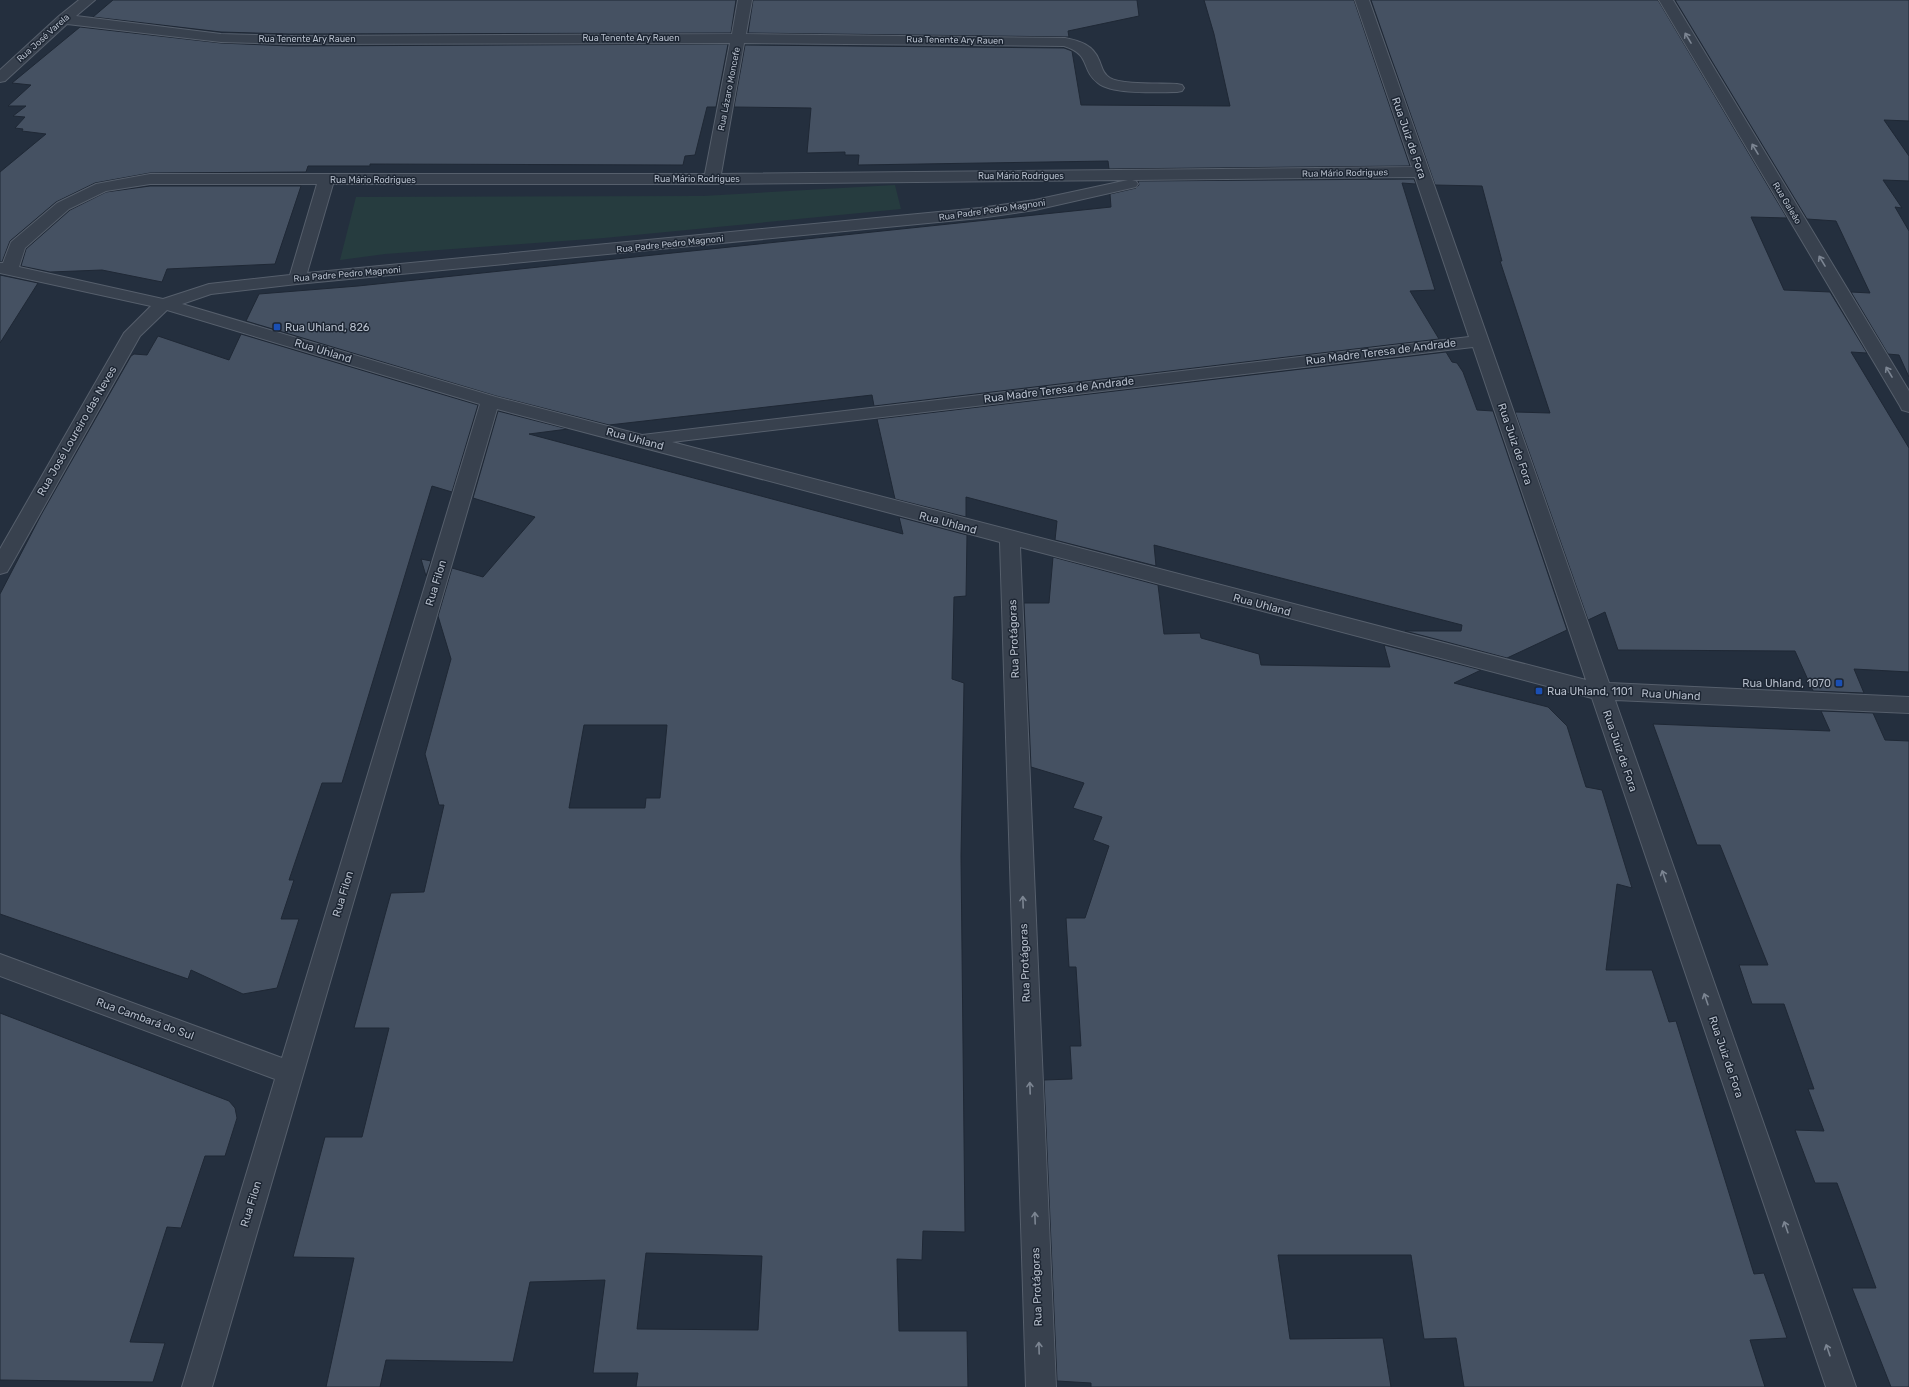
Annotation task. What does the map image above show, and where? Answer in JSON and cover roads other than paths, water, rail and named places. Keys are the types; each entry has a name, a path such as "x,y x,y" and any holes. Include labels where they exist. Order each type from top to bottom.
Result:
{"street":[{"name":"Rua José Varela","path":"0,78 64,19 88,0"},
{"name":"Rua Lázaro Moncefe","path":"712,179 745,0"},
{"name":"Rua Juiz de Fora","path":"1362,0 1599,691 1841,1387"},
{"name":"Rua Galeão","path":"1666,0 1909,406"},
{"name":"Rua Tenente Ary Rauen","path":"64,19 221,38 281,40 739,38 1065,42 1085,49 1091,56 1098,76 1109,83 1177,88"},
{"name":"Rua Mário Rodrigues","path":"4,269 17,246 63,206 102,187 150,179 712,179 1421,172"},
{"name":"Rua Padre Pedro Magnoni","path":"164,304 209,290 297,279 980,213 1036,205 1174,175"},
{"path":"297,279 326,180"},
{"name":"Rua Uhland","path":"4,269 164,304 490,401 1010,539 1599,691 1909,705"},
{"name":"Rua José Loureiro das Neves","path":"0,567 133,333 164,304"},
{"name":"Rua Madre Teresa de Andrade","path":"637,440 1480,341"},
{"name":"Rua Filon","path":"197,1387 490,401"},
{"name":"Rua Protágoras","path":"1010,539 1041,1387"},
{"name":"Rua Cambará do Sul","path":"0,965 290,1073"}],"place":[{"name":"Rua Uhland, 826","path":"277,327"},
{"name":"Rua Uhland, 1070","path":"1839,683"},
{"name":"Rua Uhland, 1101","path":"1539,691"}]}
